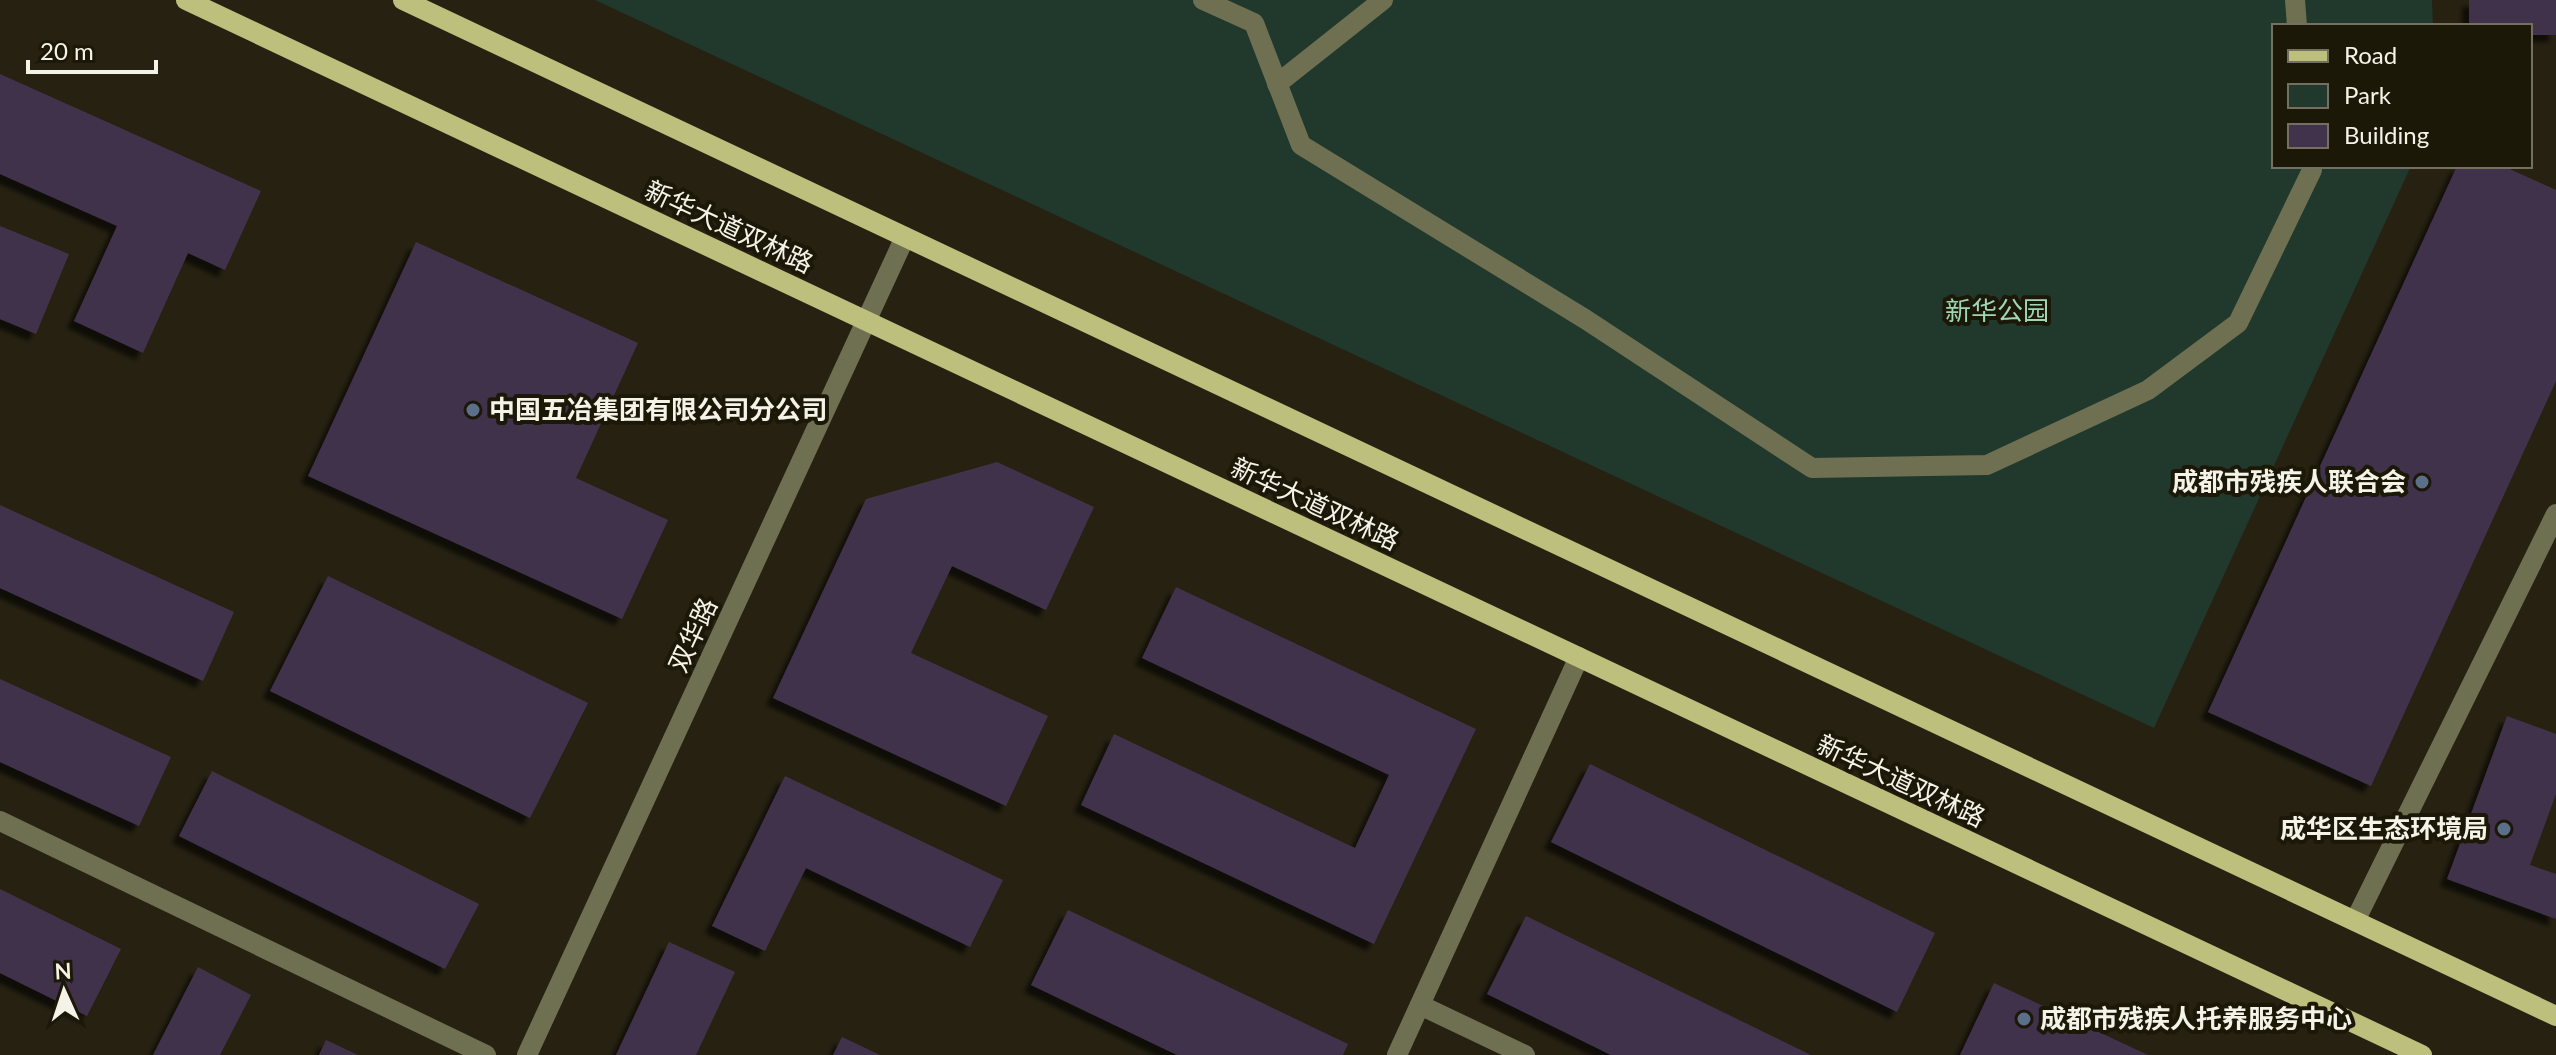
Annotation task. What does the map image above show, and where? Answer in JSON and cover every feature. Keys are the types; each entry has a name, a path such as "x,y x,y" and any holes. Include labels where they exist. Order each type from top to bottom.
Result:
{"main road":[{"name":"新华大道双林路","path":"186,0 2422,1055"},
{"path":"403,0 2556,1016"}],"street":[{"path":"1203,0 1254,23 1301,145 1585,319 1812,468 1987,465 2148,390 2238,323 2312,168"},
{"path":"1277,84 1383,0"},
{"path":"2295,0 2297,24"},
{"name":"双华路","path":"527,1055 905,237"},
{"path":"2355,921 2556,514"},
{"path":"1397,1055 1579,657"},
{"path":"0,821 486,1055"},
{"path":"1420,1005 1525,1055"}],"green space":[{"name":"新华公园","path":"595,0 2432,0 2433,24 2272,24 2272,168 2410,168 2154,728"}],"building":[{"path":"2469,0 2556,0 2556,35 2532,35 2532,24 2469,24"},
{"path":"0,74 261,191 225,270 188,253 143,353 74,321 117,226 0,174"},
{"path":"2456,168 2507,168 2556,190 2556,381 2371,786 2208,712"},
{"path":"0,226 69,254 36,334 0,319"},
{"name":"中国五冶集团有限公司分公司","path":"416,242 638,343 576,478 668,520 622,619 308,476"},
{"path":"997,462 1094,507 1046,610 952,566 911,653 1048,716 1006,806 773,698 866,499"},
{"path":"0,505 234,612 203,681 0,588"},
{"path":"328,576 588,703 530,818 270,691"},
{"path":"1176,587 1476,729 1374,944 1081,805 1114,734 1355,848 1389,775 1142,658"},
{"path":"0,679 171,757 139,826 0,762"},
{"name":"成华区生态环境局","path":"2507,716 2556,734 2556,794 2530,865 2556,874 2556,919 2447,879"},
{"path":"1590,764 1935,933 1897,1012 1551,842"},
{"path":"212,771 479,904 445,969 179,836"},
{"path":"785,776 1003,880 970,947 806,868 765,951 712,926"},
{"path":"0,889 121,949 87,1016 0,973"},
{"path":"1068,910 1348,1044 1343,1055 1177,1055 1031,985"},
{"path":"1526,916 1811,1055 1611,1055 1487,994"},
{"path":"669,942 735,972 696,1055 616,1055"},
{"path":"198,967 251,995 220,1055 153,1055"},
{"name":"成都市残疾人托养服务中心","path":"1994,983 2148,1055 1960,1055"},
{"path":"842,1037 880,1055 833,1055"},
{"path":"326,1040 358,1055 319,1055"}],"place":[{"name":"中国五冶集团有限公司分公司","path":"473,410"},
{"name":"成都市残疾人联合会","path":"2422,482"},
{"name":"成华区生态环境局","path":"2504,829"},
{"name":"成都市残疾人托养服务中心","path":"2024,1019"}]}
